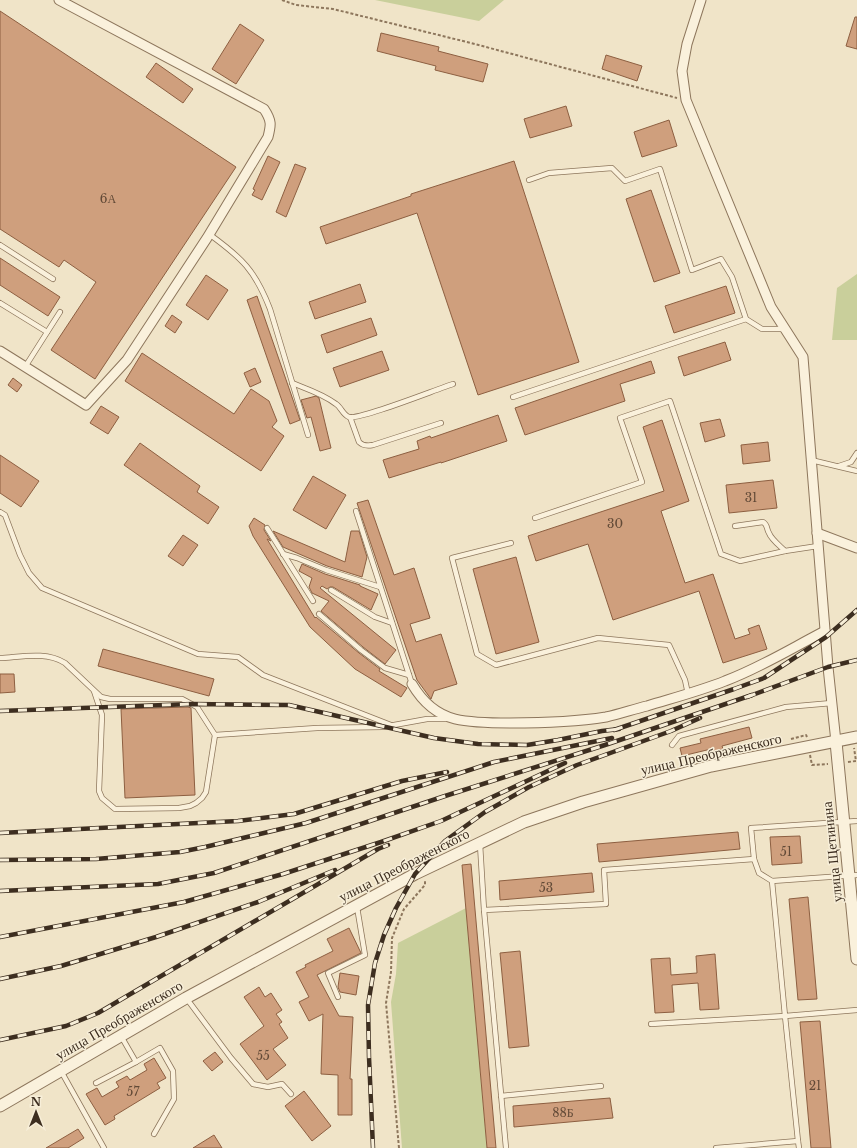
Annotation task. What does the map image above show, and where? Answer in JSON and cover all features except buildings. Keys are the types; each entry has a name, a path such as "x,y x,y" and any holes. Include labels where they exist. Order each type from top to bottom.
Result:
{"street":[{"path":"0,351 86,404 127,360 209,234 268,137 271,126 270,118 264,109 59,0"},
{"path":"701,0 687,44 682,72 686,100 771,307 803,357 825,630 836,742"},
{"path":"817,533 857,548"},
{"path":"411,679 420,697 426,704 440,713 455,719 489,723 568,722 607,717 725,682 766,664 825,630"},
{"name":"улица Преображенского","path":"0,1106 186,998 357,905 524,822 582,802 711,766 857,737"},
{"name":"улица Щетинина","path":"836,742 844,822 853,876 857,958"}],"lane":[{"path":"529,180 548,173 612,168 625,181 660,169 692,270 722,259 732,277 746,319 762,329 785,329"},
{"path":"209,234 240,258 252,272 262,289 270,309 308,435"},
{"path":"0,245 53,279"},
{"path":"0,303 47,332"},
{"path":"25,367 60,312"},
{"path":"513,397 746,319"},
{"path":"292,382 321,394 337,405 346,416 350,417 371,413 453,384"},
{"path":"535,518 642,482 620,418 670,401 721,554 740,561 785,551 818,546"},
{"path":"350,417 359,442 361,445 367,446 441,423"},
{"path":"838,466 851,462 857,453"},
{"path":"811,460 857,470"},
{"path":"356,511 411,679"},
{"path":"0,512 5,515 20,555 29,573 42,588 198,654 238,657 263,675 391,725"},
{"path":"735,526 765,523 769,534 785,551"},
{"path":"267,528 313,601"},
{"path":"511,543 452,558 477,654 496,665 598,638 670,645 685,680 688,694"},
{"path":"283,554 298,558 326,570 380,587"},
{"path":"331,590 375,616 392,623"},
{"path":"319,614 361,650 385,668 411,679"},
{"path":"0,658 48,656 65,663 101,697 110,699 182,699 197,707 214,735 206,792 202,798 190,806 179,808 115,809 108,804 102,798 99,791 102,715 94,691"},
{"path":"672,744 679,736 786,707 832,703"},
{"path":"214,735 310,728 359,728 391,725 427,719 455,719"},
{"path":"853,876 772,881 759,873 754,859 751,828 857,821"},
{"path":"480,843 484,910 506,1148"},
{"path":"484,910 606,904 604,870 754,859"},
{"path":"772,881 799,1148"},
{"path":"338,997 328,973 365,955 357,905"},
{"path":"186,998 231,1058 253,1084 268,1087 282,1084 291,1094"},
{"path":"651,1024 857,1010"},
{"path":"121,1036 136,1062"},
{"path":"96,1083 160,1048 172,1071 174,1099 154,1134"},
{"path":"61,1071 104,1148"},
{"path":"501,1096 601,1086"},
{"path":"716,1148 798,1141"}],"path":[{"path":"282,0 296,5 333,9 471,43 686,100"},
{"path":"399,1148 386,1003 391,972 392,938 404,908 425,885 425,870"}],"green space":[{"path":"375,0 504,0 479,21"},
{"path":"857,274 857,340 832,340 837,288"},
{"path":"466,908 487,1148 402,1148 391,1002 396,974 398,943"}],"railway":[{"path":"614,730 764,678 826,637 857,610"},
{"path":"747,697 828,667 857,660"},
{"path":"0,891 158,884 214,873 445,796 605,745 752,695"},
{"path":"0,711 192,704 289,705 434,738 478,744 527,745 619,729"},
{"path":"373,1148 368,1005 375,963 384,935 396,908 415,874 445,841 485,812 529,787 577,765 671,731 700,718"},
{"path":"0,860 96,859 180,852 306,823 494,762 612,738"},
{"path":"0,937 184,902 283,874 441,821 565,763"},
{"path":"0,833 238,821 294,814 402,781 447,772"},
{"path":"0,1040 66,1026 98,1013 378,849 388,845"},
{"path":"0,979 61,966 156,937 258,902 335,870"}]}
